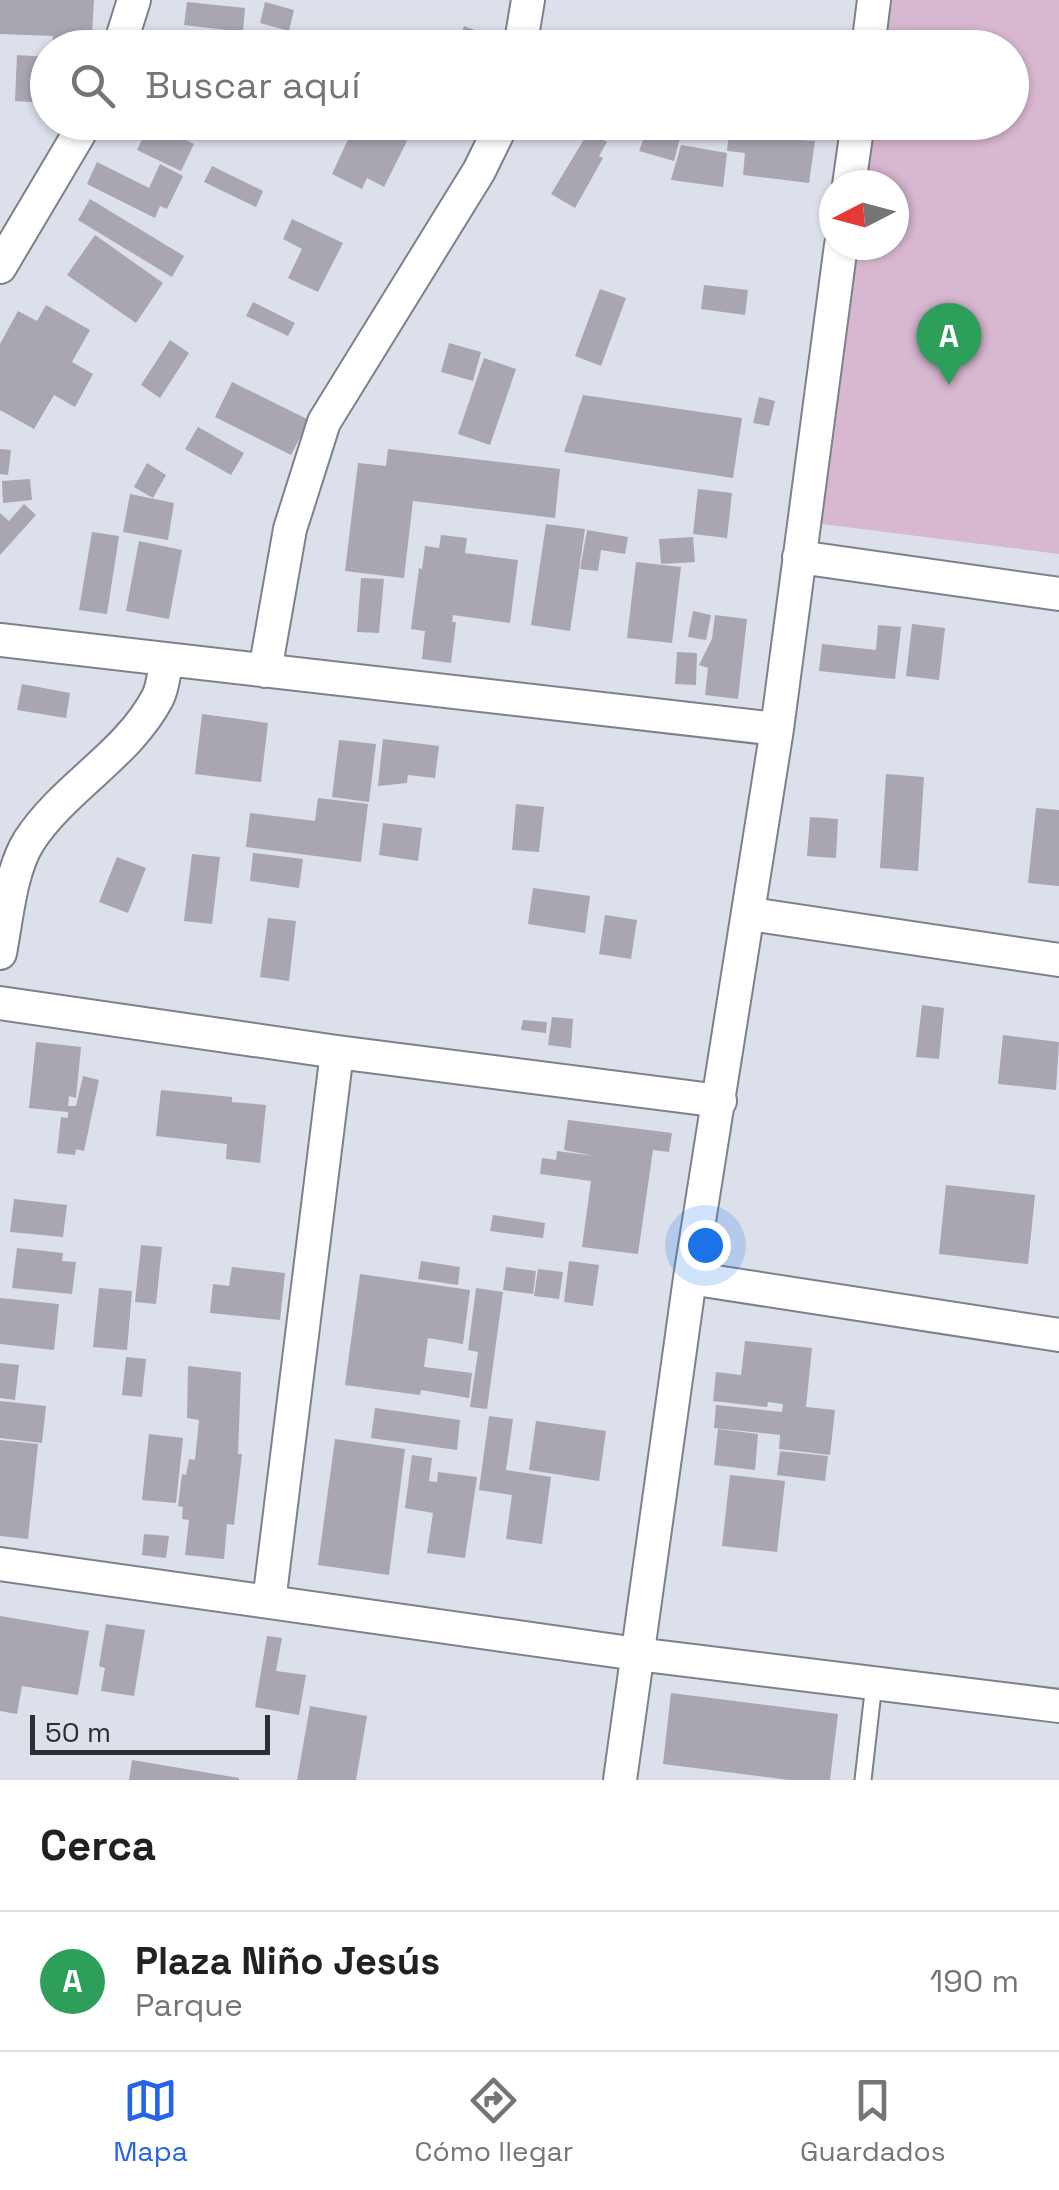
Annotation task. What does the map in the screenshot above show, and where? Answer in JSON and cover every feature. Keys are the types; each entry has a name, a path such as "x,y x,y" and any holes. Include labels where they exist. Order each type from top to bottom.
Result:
{"street":[{"path":"125,30 134,0"},
{"path":"523,30 528,0"},
{"path":"870,30 874,0"},
{"path":"0,267 75,140"},
{"path":"265,671 290,530 324,422 480,171 495,140"},
{"path":"851,170 855,140"},
{"path":"620,1780 690,1278 777,729 839,260"},
{"path":"799,556 1059,594"},
{"path":"0,640 777,729"},
{"path":"0,953 16,876 28,843 51,813 120,746 159,696 167,660"},
{"path":"750,914 1059,960"},
{"path":"0,1003 337,1052 720,1101"},
{"path":"269,1602 337,1052"},
{"path":"690,1278 1059,1335"},
{"path":"0,1564 637,1654 1059,1706"}],"lane":[{"path":"862,1780 874,1684"}],"shaded area":[{"path":"886,0 1059,0 1059,554 822,524 854,260 909,260 909,170 865,170 869,140 1029,140 1029,30 882,30"}],"building":[{"path":"0,0 94,0 92,30 0,34"},
{"path":"187,2 245,8 243,30 184,25"},
{"path":"265,2 294,10 289,30 260,23"},
{"path":"17,55 30,56 30,102 15,101"},
{"path":"142,140 186,140 194,144 181,171 137,150"},
{"path":"348,140 407,141 384,187 367,178 362,189 332,174"},
{"path":"584,140 607,142 599,156 603,158 575,208 551,194"},
{"path":"643,140 679,140 674,161 639,151"},
{"path":"728,140 815,141 809,183 743,175 745,153 727,151"},
{"path":"681,145 727,153 723,187 671,180"},
{"path":"97,162 149,188 160,164 183,176 167,209 160,206 155,218 87,184"},
{"path":"212,166 263,191 256,207 204,182"},
{"path":"90,199 184,256 172,277 78,220"},
{"path":"292,219 343,243 318,292 288,278 302,249 283,239"},
{"path":"95,235 163,283 136,323 67,275"},
{"path":"704,285 748,290 745,315 701,309"},
{"path":"600,289 626,298 601,366 575,356"},
{"path":"253,302 295,323 288,336 246,316"},
{"path":"46,305 90,330 72,362 93,374 75,407 54,395 34,429 0,410 0,344 18,311 37,321"},
{"path":"170,340 189,353 160,398 141,385"},
{"path":"449,343 481,352 473,381 441,372"},
{"path":"484,358 516,369 490,445 458,434"},
{"path":"232,382 309,420 291,455 215,417"},
{"path":"583,395 742,418 733,478 564,452"},
{"path":"759,397 775,401 769,426 753,423"},
{"path":"198,427 244,453 231,475 185,449"},
{"path":"0,449 11,450 8,475 0,474"},
{"path":"388,449 560,469 555,518 413,501 404,578 345,571 358,463 386,466"},
{"path":"147,463 166,475 153,498 134,487"},
{"path":"30,479 32,500 3,503 2,481"},
{"path":"698,489 732,493 727,538 693,534"},
{"path":"130,494 174,503 168,540 123,532"},
{"path":"24,504 36,515 0,555 0,513 9,521"},
{"path":"546,524 585,529 570,631 531,625"},
{"path":"587,530 628,537 625,554 601,550 598,571 580,569"},
{"path":"92,532 119,536 107,614 79,610"},
{"path":"441,535 467,538 465,553 518,560 510,623 453,615 452,622 456,622 451,663 422,659 425,631 411,629 425,546 439,548"},
{"path":"693,537 695,562 661,564 659,539"},
{"path":"139,541 182,550 169,619 126,611"},
{"path":"636,562 681,567 672,643 627,638"},
{"path":"361,578 384,579 379,633 357,632"},
{"path":"693,611 711,615 706,640 688,637"},
{"path":"715,615 747,619 738,699 705,695 708,668 699,665 712,639"},
{"path":"912,624 945,628 939,680 906,676"},
{"path":"878,625 901,627 895,679 819,671 822,644 876,650"},
{"path":"677,652 697,653 696,685 675,684"},
{"path":"22,684 70,693 66,718 17,710"},
{"path":"202,714 268,723 261,782 195,774"},
{"path":"383,739 439,746 435,778 408,775 407,783 378,786"},
{"path":"339,740 376,744 369,802 332,797"},
{"path":"886,774 924,777 918,871 880,868"},
{"path":"318,798 368,804 361,862 246,847 250,813 315,821"},
{"path":"516,804 544,807 539,852 512,850"},
{"path":"1036,808 1059,810 1059,886 1028,883"},
{"path":"810,817 838,819 836,858 807,856"},
{"path":"383,823 422,828 418,861 379,855"},
{"path":"253,853 303,859 299,888 250,881"},
{"path":"192,854 220,857 212,924 184,921"},
{"path":"117,857 146,868 128,913 99,902"},
{"path":"533,888 590,896 585,933 528,924"},
{"path":"605,915 637,920 631,959 599,954"},
{"path":"268,918 296,921 289,981 260,977"},
{"path":"922,1005 944,1008 939,1059 916,1057"},
{"path":"552,1017 573,1019 571,1048 548,1045"},
{"path":"523,1020 547,1022 546,1033 521,1030"},
{"path":"1003,1035 1059,1042 1056,1090 998,1084"},
{"path":"36,1042 81,1047 76,1098 69,1096 68,1106 76,1106 83,1076 99,1080 84,1151 76,1149 75,1155 57,1153 61,1117 68,1118 68,1112 29,1108"},
{"path":"161,1090 232,1097 232,1102 266,1105 260,1163 226,1159 227,1144 156,1136"},
{"path":"568,1120 672,1133 669,1152 653,1150 638,1254 582,1247 591,1181 540,1174 542,1158 556,1160 557,1151 594,1156 564,1150"},
{"path":"946,1185 1035,1195 1028,1264 939,1254"},
{"path":"14,1199 67,1205 63,1237 10,1232"},
{"path":"493,1215 545,1223 543,1238 490,1231"},
{"path":"141,1245 162,1247 156,1304 135,1302"},
{"path":"17,1248 63,1253 62,1261 76,1262 72,1294 12,1288"},
{"path":"421,1261 460,1267 458,1285 418,1279"},
{"path":"569,1261 599,1265 593,1306 564,1302"},
{"path":"232,1267 285,1273 280,1320 210,1313 213,1284 229,1286"},
{"path":"506,1267 536,1271 533,1294 503,1290"},
{"path":"538,1269 563,1272 559,1299 534,1296"},
{"path":"360,1274 470,1290 463,1344 428,1338 424,1367 472,1373 469,1398 345,1385"},
{"path":"99,1288 132,1291 127,1350 93,1347"},
{"path":"476,1288 503,1292 487,1409 470,1407 478,1352 468,1350"},
{"path":"0,1298 59,1304 54,1350 0,1344"},
{"path":"745,1341 812,1348 806,1407 835,1410 830,1455 779,1449 780,1435 714,1428 716,1405 782,1412 783,1404 768,1402 767,1407 713,1401 716,1372 741,1375"},
{"path":"126,1357 146,1359 142,1397 122,1395"},
{"path":"0,1363 19,1365 15,1400 0,1398"},
{"path":"188,1366 241,1372 238,1454 242,1454 234,1525 227,1524 224,1559 185,1555 189,1520 182,1519 183,1507 178,1506 182,1474 186,1475 189,1459 195,1460 199,1420 187,1418"},
{"path":"0,1401 46,1406 42,1443 0,1438"},
{"path":"375,1408 460,1420 457,1450 371,1438"},
{"path":"489,1416 513,1419 506,1470 551,1477 542,1544 506,1539 512,1495 479,1490"},
{"path":"536,1421 606,1431 599,1481 529,1470"},
{"path":"718,1429 758,1434 755,1470 714,1465"},
{"path":"149,1434 183,1438 176,1503 142,1500"},
{"path":"335,1439 405,1449 389,1575 318,1565"},
{"path":"0,1440 38,1444 28,1539 0,1536"},
{"path":"780,1451 828,1456 825,1481 777,1475"},
{"path":"412,1455 432,1458 429,1481 437,1482 438,1472 477,1477 465,1558 427,1553 433,1513 405,1508"},
{"path":"730,1475 785,1481 777,1552 722,1546"},
{"path":"144,1534 169,1536 166,1558 142,1555"},
{"path":"0,1616 89,1631 78,1695 22,1686 17,1714 0,1711"},
{"path":"106,1624 145,1630 134,1696 101,1691 105,1668 99,1666"},
{"path":"267,1636 282,1638 276,1671 306,1675 299,1715 255,1707"},
{"path":"671,1693 838,1714 830,1780 789,1780 663,1764"},
{"path":"310,1706 367,1716 356,1780 297,1780"},
{"path":"132,1760 239,1778 239,1780 129,1780"}],"place":[{"name":"Plaza Niño Jesús","path":"949,385"}]}
